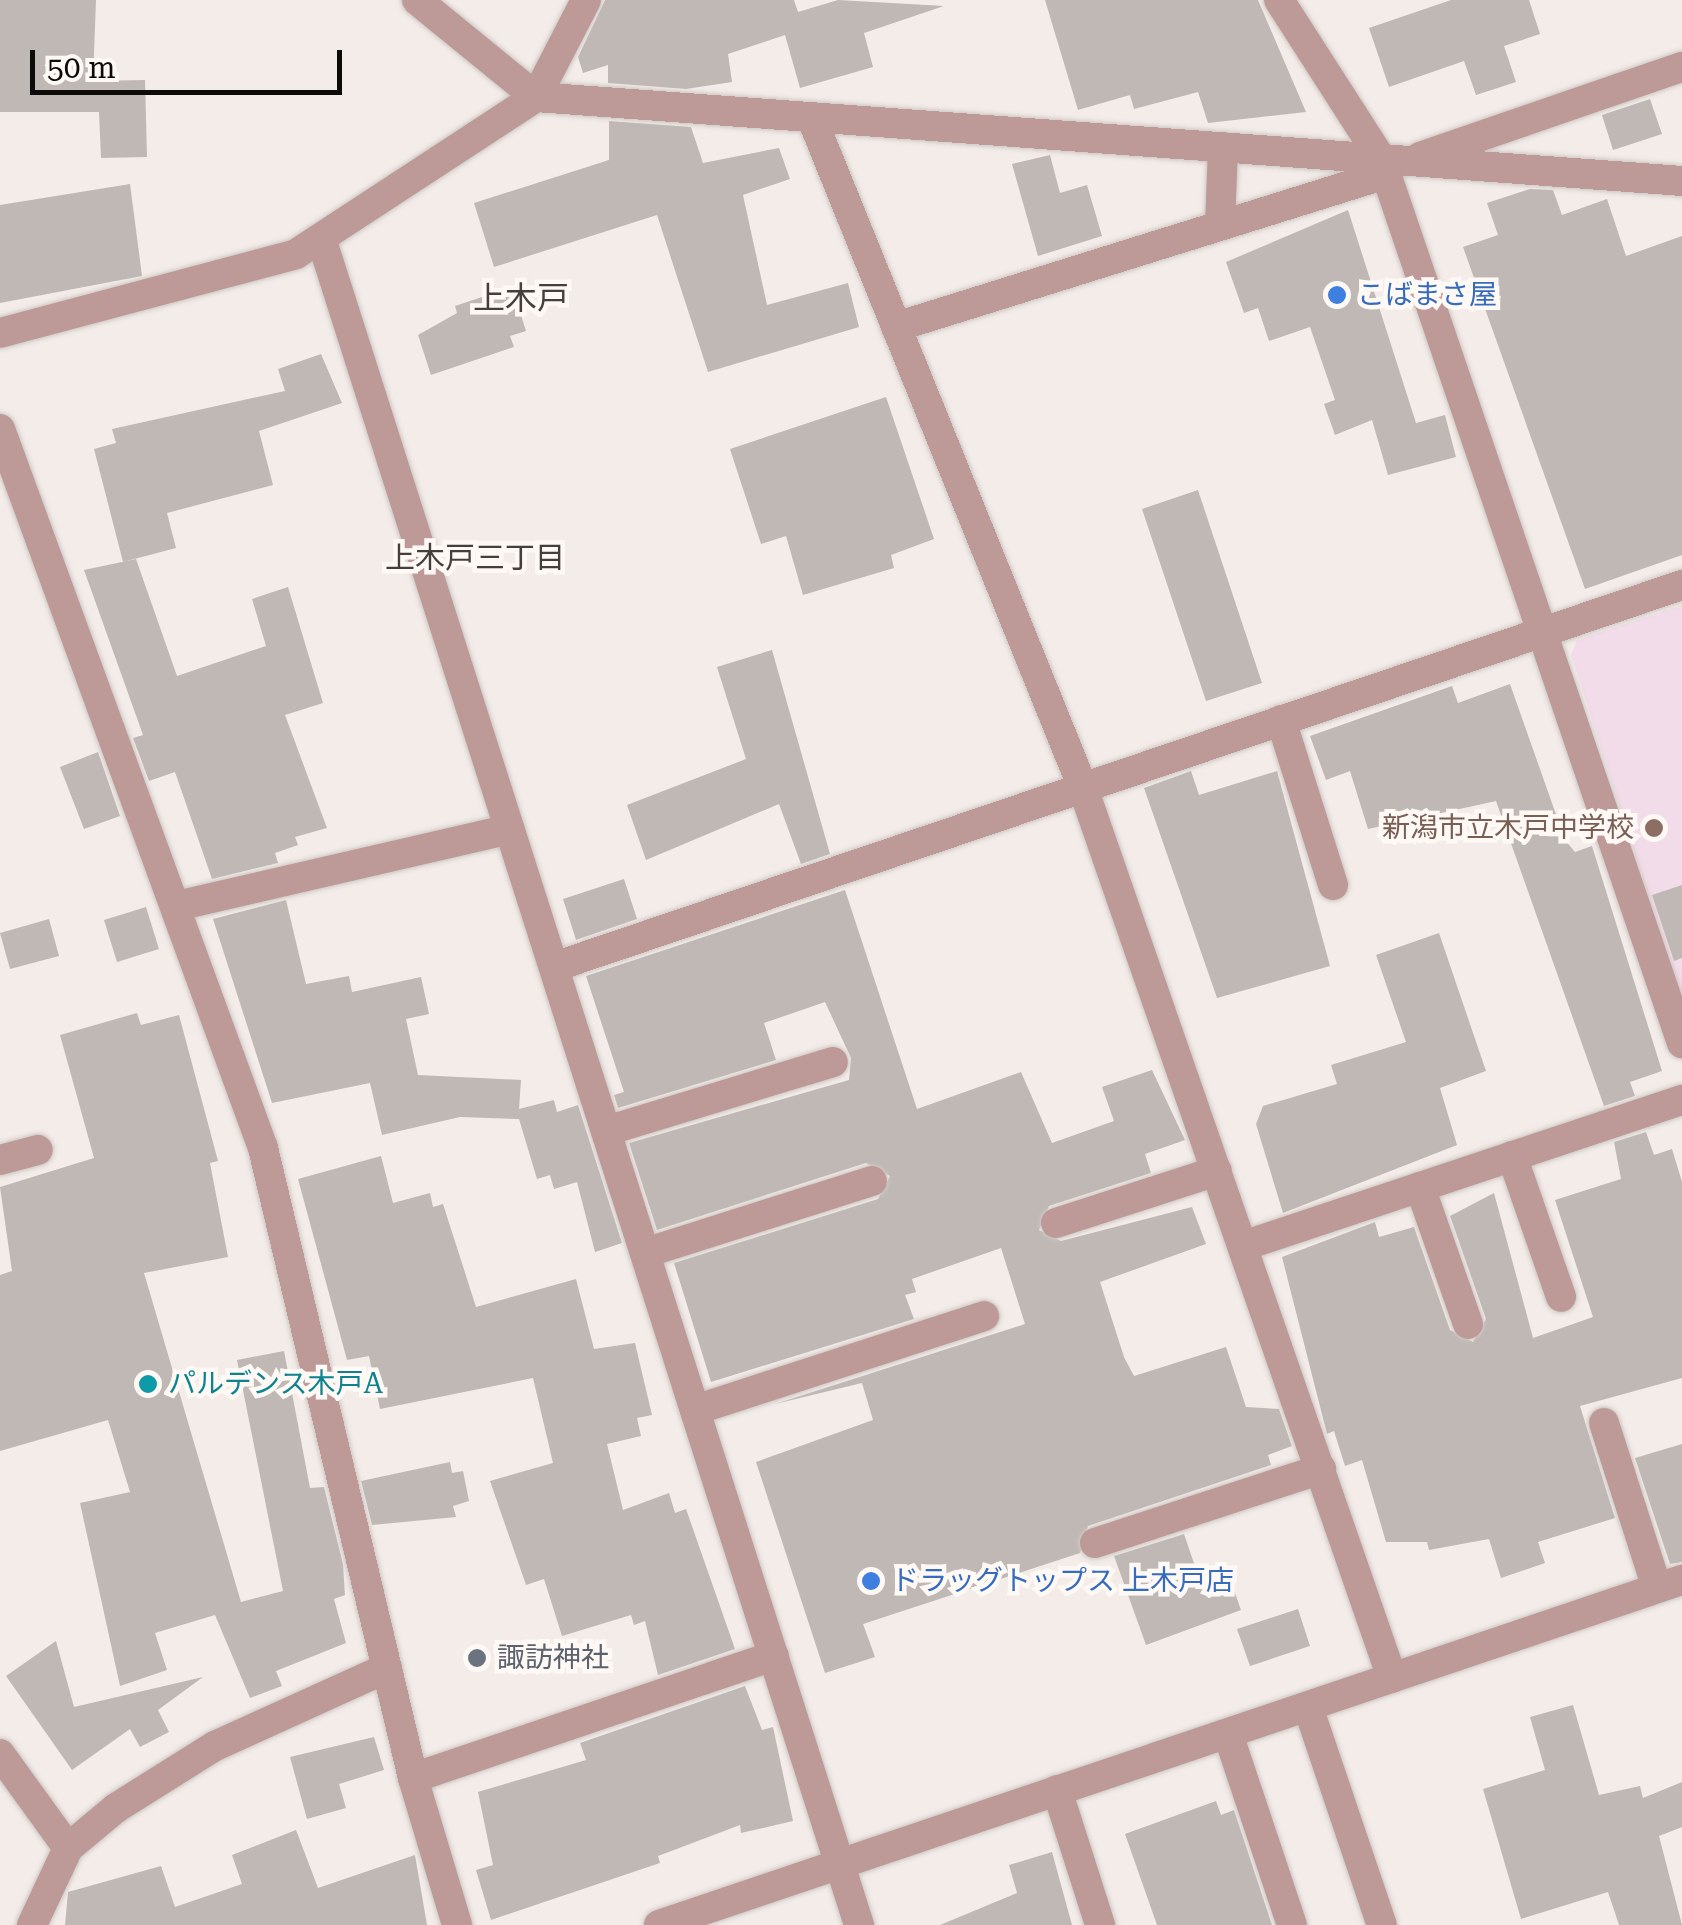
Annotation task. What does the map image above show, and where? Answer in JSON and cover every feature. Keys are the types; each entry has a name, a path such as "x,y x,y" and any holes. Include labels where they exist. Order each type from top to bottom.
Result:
{"street":[{"path":"416,0 536,97 813,121 1224,147 1392,165 1682,181"},
{"path":"0,334 296,254 536,97 586,0"},
{"path":"1279,0 1392,165 1682,1043"},
{"path":"896,327 1220,226 1682,67"},
{"path":"813,121 1083,788 1392,1678"},
{"path":"1220,226 1224,147"},
{"path":"321,238 859,1925"},
{"path":"0,429 181,906 263,1148 413,1778 457,1925"},
{"path":"554,967 1682,585"},
{"path":"1281,720 1332,886"},
{"path":"181,906 509,828"},
{"path":"606,1132 832,1062"},
{"path":"1243,1246 1682,1100"},
{"path":"0,1160 38,1150"},
{"path":"1512,1156 1560,1297"},
{"path":"1056,1223 1216,1171"},
{"path":"645,1254 872,1181"},
{"path":"1420,1187 1468,1324"},
{"path":"695,1410 984,1316"},
{"path":"659,1925 1669,1584 1604,1423"},
{"path":"1095,1543 1321,1469"},
{"path":"413,1778 774,1656"},
{"path":"32,1925 68,1848 215,1746 388,1668"},
{"path":"1308,1707 1382,1925"},
{"path":"1228,1734 1292,1925"},
{"path":"0,1754 68,1848"},
{"path":"1057,1790 1100,1925"}],"shaded area":[{"name":"新潟市立木戸中学校","path":"1682,605 1682,1000 1571,655 1577,640"}],"building":[{"path":"0,0 96,0 93,81 145,80 147,157 101,158 99,112 0,112"},
{"path":"605,0 794,0 798,12 838,0 944,6 864,33 873,67 800,88 785,35 728,54 732,82 686,89 608,83 608,65 583,73 578,57"},
{"path":"1045,0 1258,0 1306,112 1208,123 1198,92 1134,109 1130,95 1078,110"},
{"path":"1451,0 1529,0 1540,34 1504,46 1516,82 1476,95 1464,61 1389,87 1369,28"},
{"path":"1650,99 1662,134 1613,150 1602,115"},
{"path":"609,121 691,127 703,163 779,148 790,179 743,195 767,305 848,283 859,327 708,372 657,215 494,267 474,203 609,160"},
{"path":"1050,155 1060,193 1087,185 1102,236 1038,256 1012,164"},
{"path":"130,184 142,276 0,303 0,205"},
{"path":"1530,189 1553,190 1562,215 1607,199 1626,256 1682,236 1682,555 1585,589 1463,247 1498,235 1487,203"},
{"path":"1348,210 1416,423 1445,415 1456,457 1388,475 1372,420 1335,435 1324,404 1335,400 1310,327 1269,341 1258,308 1244,313 1226,262"},
{"path":"512,287 526,331 510,336 514,347 431,375 418,335 457,313 455,306"},
{"path":"321,354 342,403 259,431 273,485 167,513 176,548 123,562 94,449 116,443 112,429 285,391 278,369"},
{"path":"886,397 934,539 891,555 894,568 803,595 786,536 761,544 730,449"},
{"path":"1198,490 1262,683 1206,701 1142,509"},
{"path":"136,559 177,676 266,646 252,599 288,587 323,703 285,715 327,828 295,837 298,845 275,853 278,863 212,879 175,772 149,781 133,738 143,735 84,570"},
{"path":"772,650 830,854 801,864 779,804 646,860 627,805 746,759 717,667"},
{"path":"1510,684 1565,840 1575,852 1592,846 1662,1071 1630,1082 1635,1096 1604,1106 1496,801 1368,829 1350,771 1326,780 1310,736 1452,686 1458,703"},
{"path":"98,752 120,816 84,829 60,767"},
{"path":"1191,771 1199,795 1277,771 1330,966 1217,998 1144,788"},
{"path":"624,879 637,919 576,940 563,899"},
{"path":"1682,885 1682,958 1674,961 1652,895"},
{"path":"845,890 917,1109 1021,1072 1052,1143 1114,1121 1102,1087 1152,1070 1185,1140 1145,1154 1151,1173 1049,1206 1039,1230 1061,1241 1192,1207 1206,1244 1100,1282 1124,1357 1134,1376 1226,1347 1246,1407 1279,1409 1292,1446 1268,1455 1271,1465 1088,1526 1080,1553 863,1624 875,1657 825,1673 756,1462 873,1420 862,1383 775,1404 1025,1324 1001,1248 912,1279 916,1292 905,1295 914,1319 711,1382 674,1263 878,1199 890,1176 866,1163 657,1230 629,1143 849,1080 851,1058 825,1002 764,1023 776,1060 618,1108 614,1095 624,1092 586,976"},
{"path":"286,900 306,984 349,976 352,992 421,977 429,1014 406,1019 418,1075 521,1080 519,1109 554,1100 557,1112 578,1105 622,1243 595,1252 577,1182 554,1189 550,1175 537,1179 519,1119 460,1117 382,1135 370,1083 272,1103 213,919"},
{"path":"146,907 159,949 117,962 104,920"},
{"path":"49,919 59,956 10,969 0,933"},
{"path":"1439,933 1486,1071 1440,1088 1457,1145 1283,1213 1256,1124 1263,1106 1337,1084 1331,1065 1406,1042 1376,955"},
{"path":"137,1013 141,1025 179,1015 218,1161 210,1163 228,1257 144,1273 241,1602 283,1591 237,1360 284,1351 310,1488 324,1487 343,1564 345,1595 334,1599 346,1643 276,1671 282,1686 250,1698 215,1615 155,1633 167,1670 120,1686 80,1503 130,1492 108,1420 0,1451 0,1275 12,1271 0,1187 94,1158 60,1035"},
{"path":"1646,1132 1654,1155 1672,1149 1682,1182 1682,1378 1580,1406 1615,1518 1538,1542 1545,1563 1501,1578 1489,1539 1429,1550 1427,1542 1386,1542 1362,1460 1345,1466 1334,1431 1327,1434 1282,1257 1375,1222 1379,1237 1414,1227 1450,1330 1473,1342 1486,1319 1450,1216 1494,1193 1533,1338 1593,1317 1555,1200 1621,1179 1614,1142"},
{"path":"381,1156 393,1203 430,1193 433,1207 443,1204 476,1307 576,1279 594,1349 635,1343 652,1415 637,1418 641,1436 607,1444 623,1510 669,1493 675,1513 686,1509 735,1649 658,1675 645,1621 634,1625 631,1615 562,1636 544,1579 526,1585 490,1481 553,1463 533,1378 380,1409 369,1356 347,1360 298,1179"},
{"path":"1682,1444 1682,1562 1670,1564 1635,1458"},
{"path":"450,1462 452,1473 463,1471 469,1501 453,1506 456,1517 372,1525 361,1481"},
{"path":"1184,1534 1199,1578 1226,1568 1241,1610 1146,1645 1114,1556"},
{"path":"1298,1609 1310,1646 1250,1666 1237,1629"},
{"path":"56,1641 74,1707 203,1677 158,1710 169,1732 140,1747 130,1729 72,1770 6,1676"},
{"path":"745,1686 762,1730 773,1727 793,1821 741,1833 740,1825 658,1856 660,1863 491,1920 476,1870 493,1865 478,1792 586,1760 580,1743"},
{"path":"1573,1705 1599,1795 1640,1786 1643,1798 1682,1782 1682,1827 1659,1836 1682,1925 1619,1925 1608,1892 1521,1919 1483,1789 1545,1770 1530,1717"},
{"path":"374,1737 384,1770 339,1784 346,1808 307,1819 290,1757"},
{"path":"1216,1801 1221,1815 1234,1810 1272,1925 1157,1925 1125,1834"},
{"path":"296,1830 318,1888 415,1855 427,1925 65,1925 68,1892 161,1866 175,1907 242,1884 232,1855"},
{"path":"1052,1852 1072,1925 940,1925 1017,1893 1009,1865"}],"place":[{"name":"こばまさ屋","path":"1337,295"},
{"name":"新潟市立木戸中学校","path":"1654,828"},
{"name":"パルデンス木戸A","path":"148,1384"},
{"name":"ドラッグトップス 上木戸店","path":"871,1581"},
{"name":"諏訪神社","path":"477,1658"}],"district":[{"name":"上木戸","path":"521,298"},
{"name":"上木戸三丁目","path":"475,558"}]}
